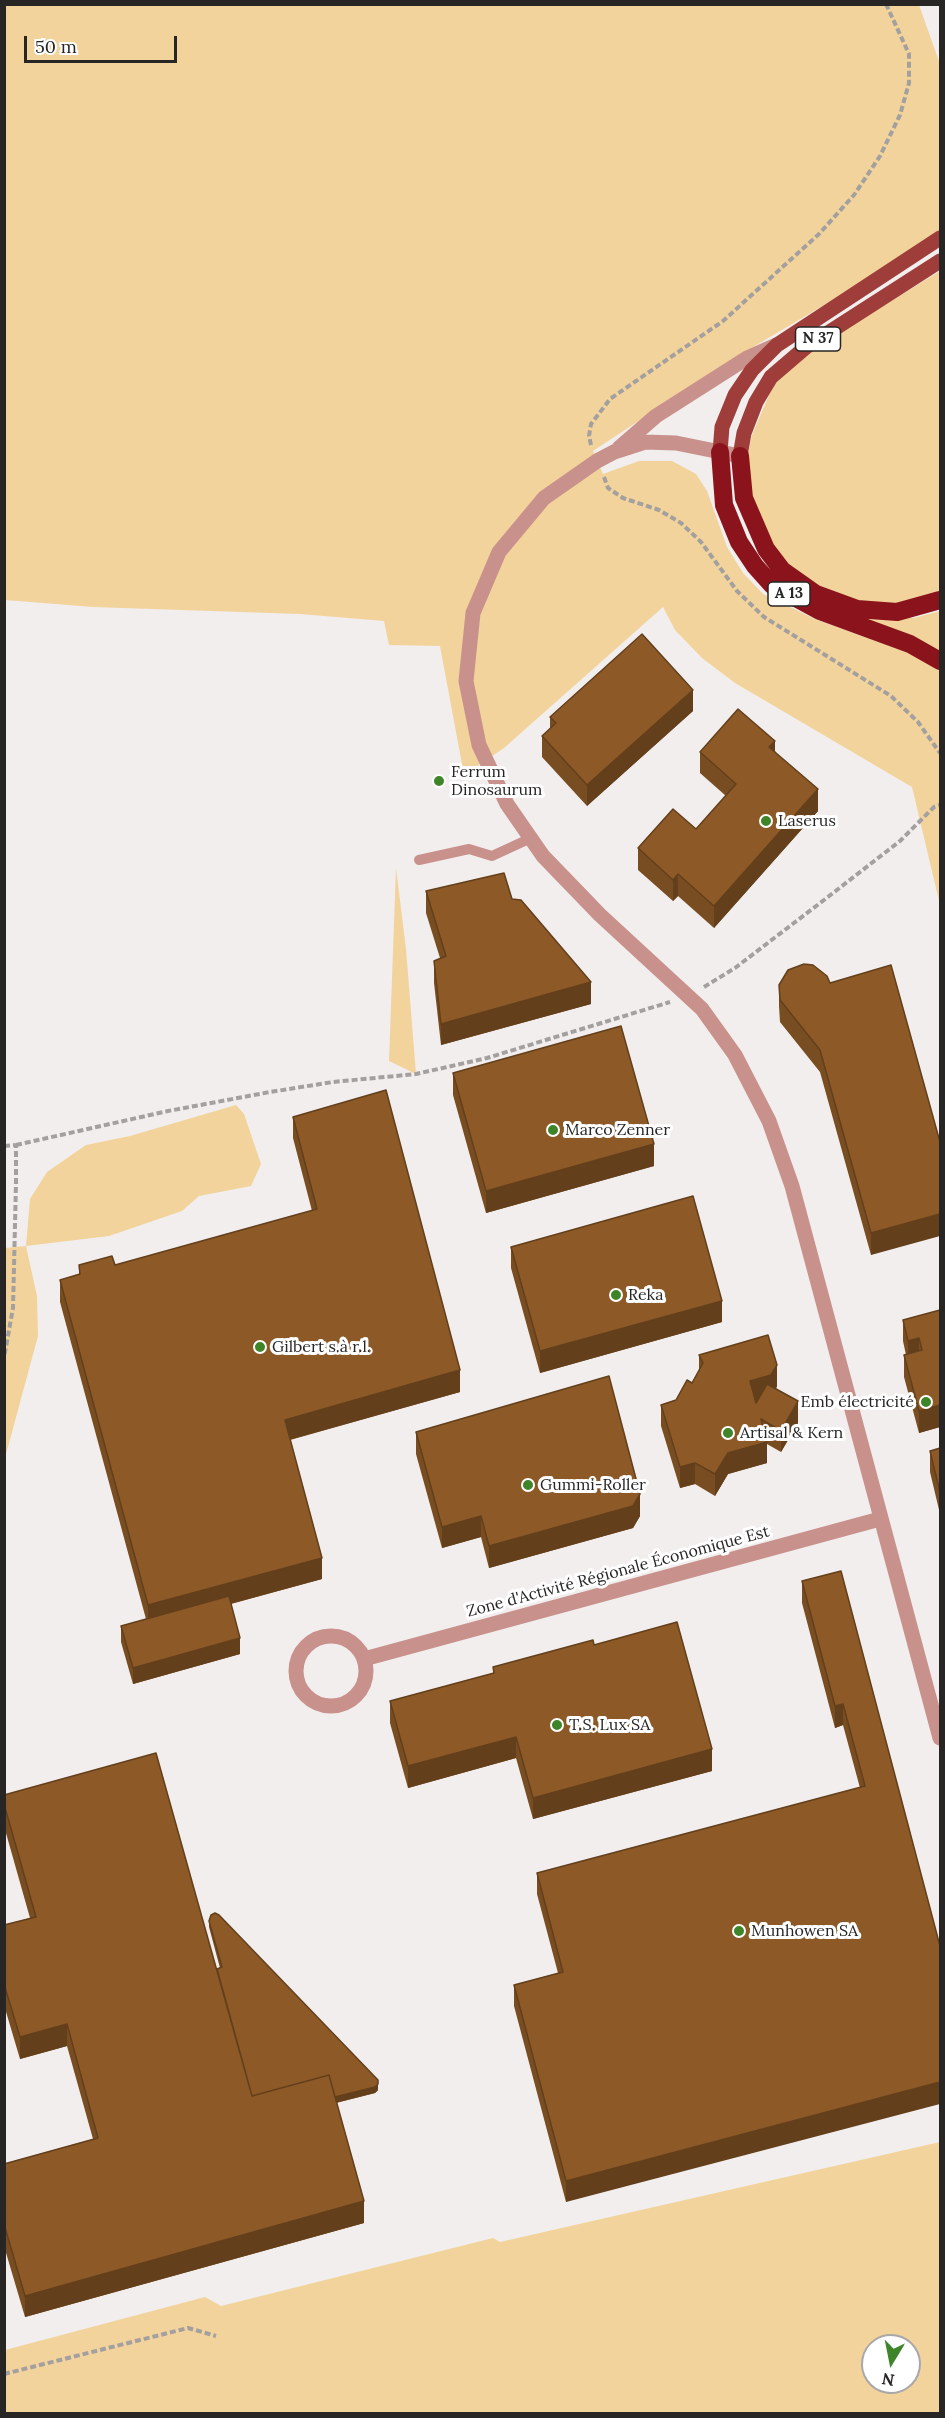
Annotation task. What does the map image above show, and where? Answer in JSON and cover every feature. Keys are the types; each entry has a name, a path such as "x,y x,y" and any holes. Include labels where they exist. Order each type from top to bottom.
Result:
{"highway":[{"name":"A 13","path":"720,452 724,505 739,542 754,566 772,585 820,611 910,644 940,661"},
{"name":"A 13","path":"740,456 744,498 766,549 782,570 816,594 857,609 897,612 940,600"}],"main road":[{"name":"N 37","path":"720,452 722,428 735,395 752,370 777,345 940,238"},
{"name":"N 37","path":"740,456 756,402 771,377 806,347 940,261"}],"street":[{"path":"614,452 656,416 747,358 777,345"},
{"path":"740,456 676,443 645,442 614,452 597,461 544,498 499,552 473,613 466,681 479,745 507,804 543,856 600,915 690,996 735,1055 769,1121 792,1186 940,1738"},
{"name":"Zone d'Activité Régionale Économique Est","path":"364,1659 880,1519"},
{"path":"328,1636 350,1641 359,1649 364,1659 366,1671 359,1692 351,1700 341,1705 330,1706 308,1697 296,1677 296,1665 307,1645 328,1636"}],"lane":[{"path":"419,860 469,849 492,856 531,838"}],"path":[{"path":"4,1146 270,1092 333,1082 416,1074 487,1058 690,996 735,968 900,841 934,807 940,805"},
{"path":"4,1358 13,1308 16,1247 16,1144"},
{"path":"4,2374 188,2328 216,2336"}],"shaded area":[{"path":"4,5 919,5 940,64 940,232 870,278 731,360 593,451 603,474 639,461 672,461 696,474 707,491 727,547 743,573 763,594 817,620 905,651 940,671 940,905 912,787 735,683 702,658 675,630 663,607 504,748 464,775 440,646 389,645 384,621 300,614 93,607 5,600"},
{"path":"940,271 940,592 897,605 861,601 822,589 788,566 773,545 751,497 747,458 752,435 775,381 808,352"},
{"path":"940,611 940,655 858,618 914,618"},
{"path":"396,868 406,949 416,1074 389,1061"},
{"path":"236,1105 244,1114 261,1164 251,1186 199,1196 182,1211 109,1236 26,1246 30,1199 47,1172 86,1145 130,1136"},
{"path":"26,1246 37,1296 38,1336 5,1458 5,1248"},
{"path":"940,2142 940,2413 5,2413 5,2350 205,2297 221,2306 493,2238 500,2242"}],"building":[{"path":"642,634 693,690 587,785 542,736 556,723 550,717"},
{"name":"Laserus","path":"738,709 775,741 769,747 818,789 714,906 678,874 673,880 638,848 673,809 696,829 736,784 700,752"},
{"path":"504,873 512,899 521,900 591,982 441,1024 434,961 446,956 426,891"},
{"path":"804,964 813,965 827,976 830,983 891,965 940,1142 940,1214 871,1233 820,1050 780,1000 779,985 788,970"},
{"name":"Marco Zenner","path":"621,1026 654,1144 486,1191 453,1073"},
{"name":"Gilbert s.à r.l.","path":"386,1090 460,1370 285,1420 322,1558 148,1605 60,1280 80,1274 79,1265 112,1256 115,1265 317,1209 293,1117"},
{"name":"Reka","path":"693,1196 722,1301 540,1351 511,1247"},
{"name":"Emb électricité","path":"940,1310 940,1405 919,1411 904,1355 922,1350 919,1338 908,1341 903,1320"},
{"name":"Artisal & Kern","path":"768,1335 777,1365 771,1375 750,1381 756,1403 767,1384 798,1401 781,1431 761,1419 767,1442 728,1453 715,1474 695,1463 680,1467 661,1405 676,1400 687,1380 692,1383 703,1363 699,1355"},
{"name":"Gummi-Roller","path":"609,1376 640,1494 633,1506 489,1546 481,1516 442,1527 416,1432"},
{"path":"940,1448 940,1492 930,1451"},
{"name":"Munhowen SA","path":"841,1571 940,1946 940,2082 566,2181 514,1985 563,1972 537,1873 865,1786 843,1704 835,1706 802,1581"},
{"path":"229,1596 240,1638 133,1668 121,1626"},
{"path":"677,1622 712,1749 533,1798 516,1737 408,1766 390,1701 494,1673 493,1667 593,1640 594,1645"},
{"path":"156,1753 252,2096 329,2075 364,2201 25,2296 4,2224 4,2164 98,2138 67,2024 20,2037 4,1984 4,1925 36,1917 4,1804 4,1795"},
{"path":"215,1913 378,2080 375,2087 335,2097 329,2075 252,2096 217,1969 222,1967 209,1921 211,1915"}],"place":[{"name":"Ferrum Dinosaurum","path":"439,781"},
{"name":"Laserus","path":"766,821"},
{"name":"Marco Zenner","path":"553,1130"},
{"name":"Reka","path":"616,1295"},
{"name":"Gilbert s.à r.l.","path":"260,1347"},
{"name":"Emb électricité","path":"926,1402"},
{"name":"Artisal & Kern","path":"728,1433"},
{"name":"Gummi-Roller","path":"528,1485"},
{"name":"T.S. Lux SA","path":"557,1725"},
{"name":"Munhowen SA","path":"739,1931"}]}
